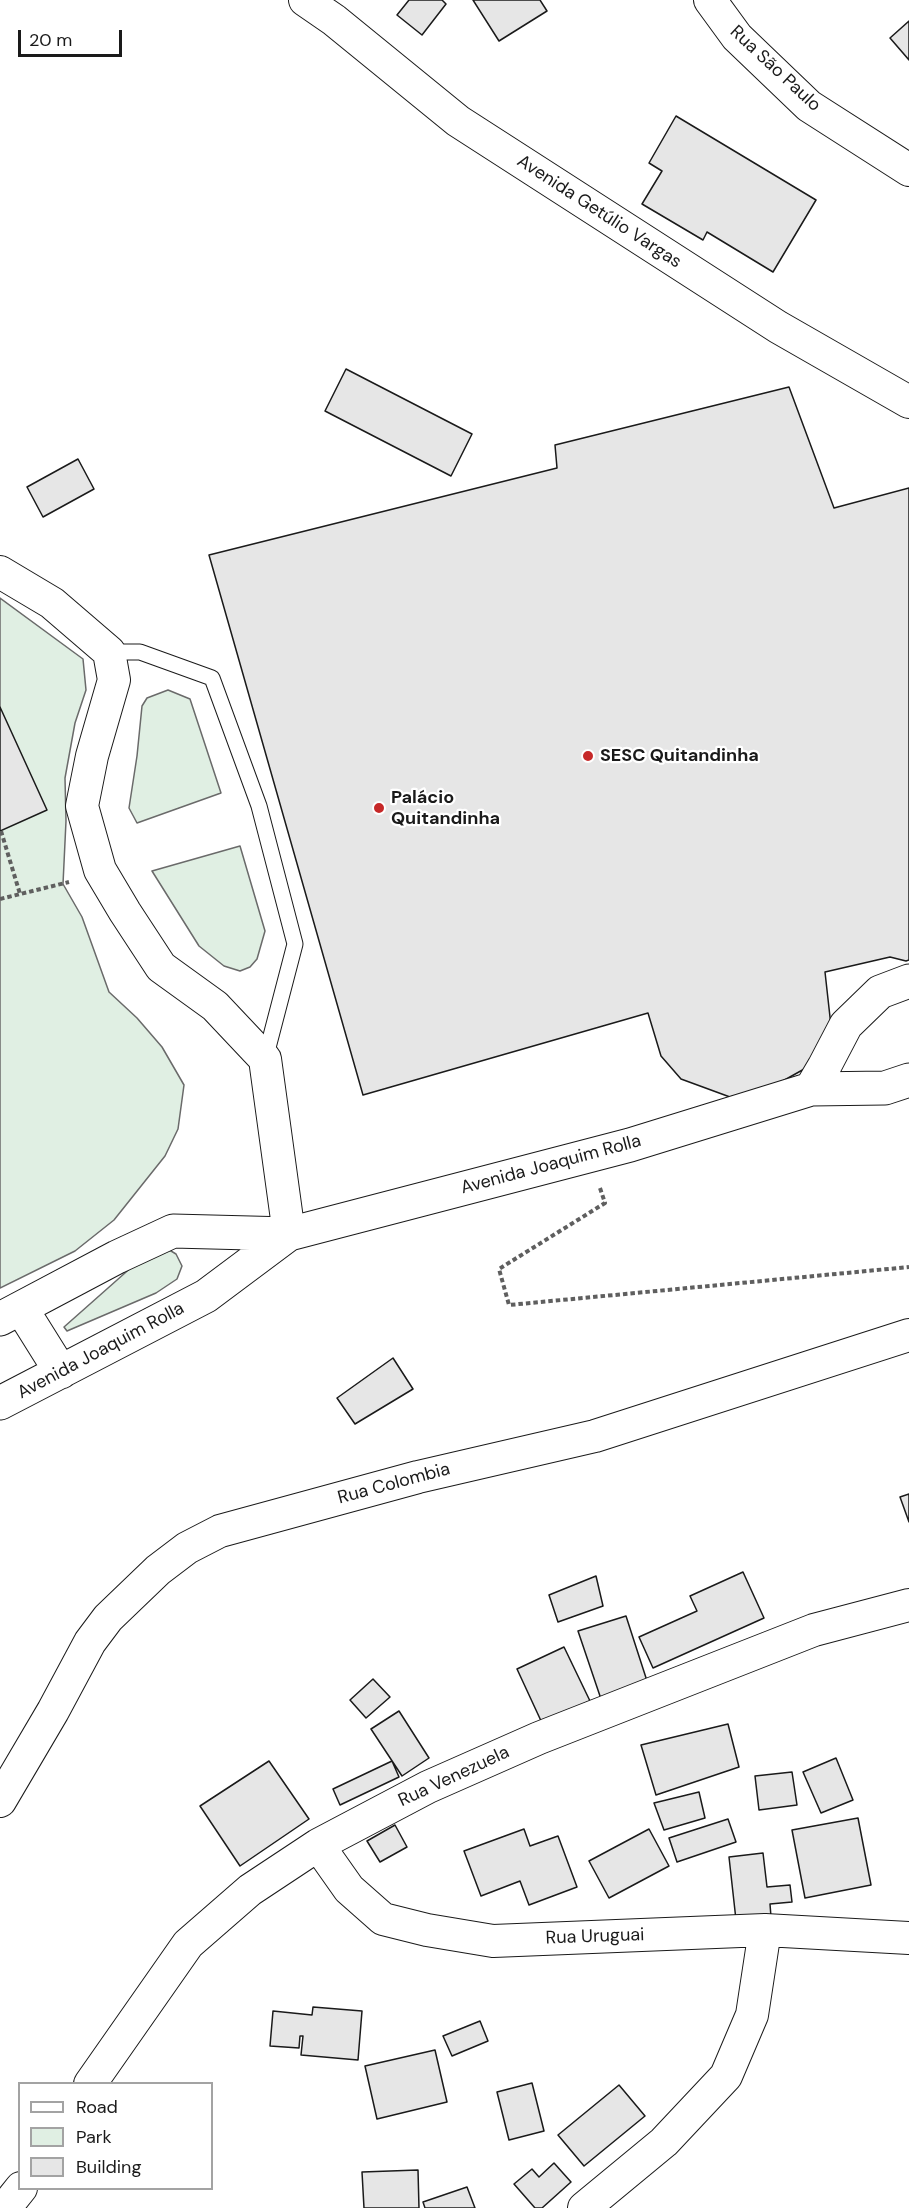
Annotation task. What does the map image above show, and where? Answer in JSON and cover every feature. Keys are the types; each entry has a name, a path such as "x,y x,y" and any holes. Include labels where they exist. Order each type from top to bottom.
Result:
{"street":[{"name":"Avenida Getúlio Vargas","path":"305,0 334,20 458,121 778,327 909,402"},
{"name":"Rua São Paulo","path":"710,0 737,37 809,106 909,170"},
{"path":"0,572 52,603 109,652 114,680 92,756 82,806 100,870 161,967 215,1006 265,1059 289,1234"},
{"path":"811,1089 846,1025 880,992 909,981"},
{"name":"Avenida Joaquim Rolla","path":"11,1313 117,1257 173,1231 289,1234 630,1145 811,1089 885,1088 909,1080"},
{"name":"Avenida Joaquim Rolla","path":"0,1403 206,1296 289,1234"},
{"path":"11,1313 62,1372"},
{"name":"Rua Colombia","path":"0,1801 90,1642 108,1618 158,1570 187,1548 220,1531 418,1477 596,1436 909,1335"},
{"name":"Rua Venezuela","path":"91,2082 188,1944 250,1890 318,1845 428,1787 539,1738 814,1630 909,1605"},
{"name":"Rua Uruguai","path":"318,1845 349,1889 383,1919 427,1930 493,1941 765,1930 909,1938"},
{"path":"584,2208 664,2142 726,2076 752,2015 765,1930"},
{"path":"5,2208 19,2190"}],"lane":[{"path":"109,652 140,652 212,678 259,806 295,944 265,1059"}],"path":[{"path":"1,831 20,894"},
{"path":"0,899 63,884"},
{"path":"590,1156 605,1203 499,1269 509,1305 909,1267"}],"green space":[{"path":"0,598 83,659 86,690 75,723 65,778 66,821 63,884 82,917 109,992 137,1018 162,1047 184,1085 178,1129 165,1156 114,1220 75,1251 0,1288"},
{"path":"168,690 190,699 221,793 137,823 129,808 142,706 147,698"},
{"path":"240,846 265,931 257,959 250,967 240,971 224,966 199,946 152,871"},
{"path":"166,1248 176,1254 182,1266 177,1279 156,1293 67,1331 64,1327 134,1265"}],"building":[{"path":"409,0 442,0 446,4 422,35 397,15"},
{"path":"473,0 540,0 547,11 499,41"},
{"path":"909,21 909,60 890,38"},
{"path":"676,116 816,200 773,272 707,232 703,240 642,204 662,171 649,163"},
{"path":"346,369 472,434 451,476 325,411"},
{"name":"SESC Quitandinha","path":"789,387 834,508 909,488 909,960 890,957 825,972 831,1026 806,1068 772,1087 730,1097 681,1079 661,1056 648,1013 363,1095 209,555 557,468 555,445"},
{"path":"78,459 94,489 43,517 27,487"},
{"path":"0,707 47,810 0,831"},
{"path":"393,1358 413,1389 355,1424 337,1398"},
{"path":"909,1494 909,1522 900,1497"},
{"path":"743,1572 764,1618 653,1668 639,1637 697,1611 690,1596"},
{"path":"596,1576 603,1606 558,1622 549,1595"},
{"path":"626,1616 648,1684 601,1699 578,1631"},
{"path":"564,1647 590,1701 542,1723 517,1669"},
{"path":"373,1679 390,1697 366,1718 350,1700"},
{"path":"399,1711 429,1758 402,1776 371,1729"},
{"path":"728,1724 739,1767 656,1795 641,1745"},
{"path":"836,1758 853,1800 821,1813 803,1772"},
{"path":"269,1761 309,1819 240,1866 200,1806"},
{"path":"392,1761 399,1777 340,1805 333,1789"},
{"path":"792,1772 797,1805 759,1810 755,1776"},
{"path":"699,1792 705,1818 664,1830 654,1803"},
{"path":"858,1818 871,1885 805,1898 792,1830"},
{"path":"728,1819 736,1842 677,1862 669,1838"},
{"path":"395,1825 407,1847 380,1862 367,1841"},
{"path":"524,1829 530,1846 558,1836 577,1887 529,1905 520,1881 481,1896 464,1851"},
{"path":"649,1829 669,1866 609,1898 589,1861"},
{"path":"763,1853 767,1887 790,1885 792,1902 770,1904 771,1917 736,1920 729,1857"},
{"path":"313,2007 362,2011 358,2060 301,2055 303,2036 300,2036 299,2048 270,2046 273,2011 312,2015"},
{"path":"480,2021 488,2041 452,2056 443,2036"},
{"path":"435,2050 447,2102 377,2119 365,2066"},
{"path":"532,2083 544,2131 509,2140 497,2092"},
{"path":"619,2085 645,2116 584,2166 558,2135"},
{"path":"554,2163 571,2182 542,2208 535,2208 514,2184 532,2169 539,2177"},
{"path":"418,2170 419,2208 364,2208 362,2172"},
{"path":"467,2187 475,2208 425,2208 423,2202"}],"place":[{"name":"SESC Quitandinha","path":"588,756"},
{"name":"Palácio Quitandinha","path":"379,808"}]}
